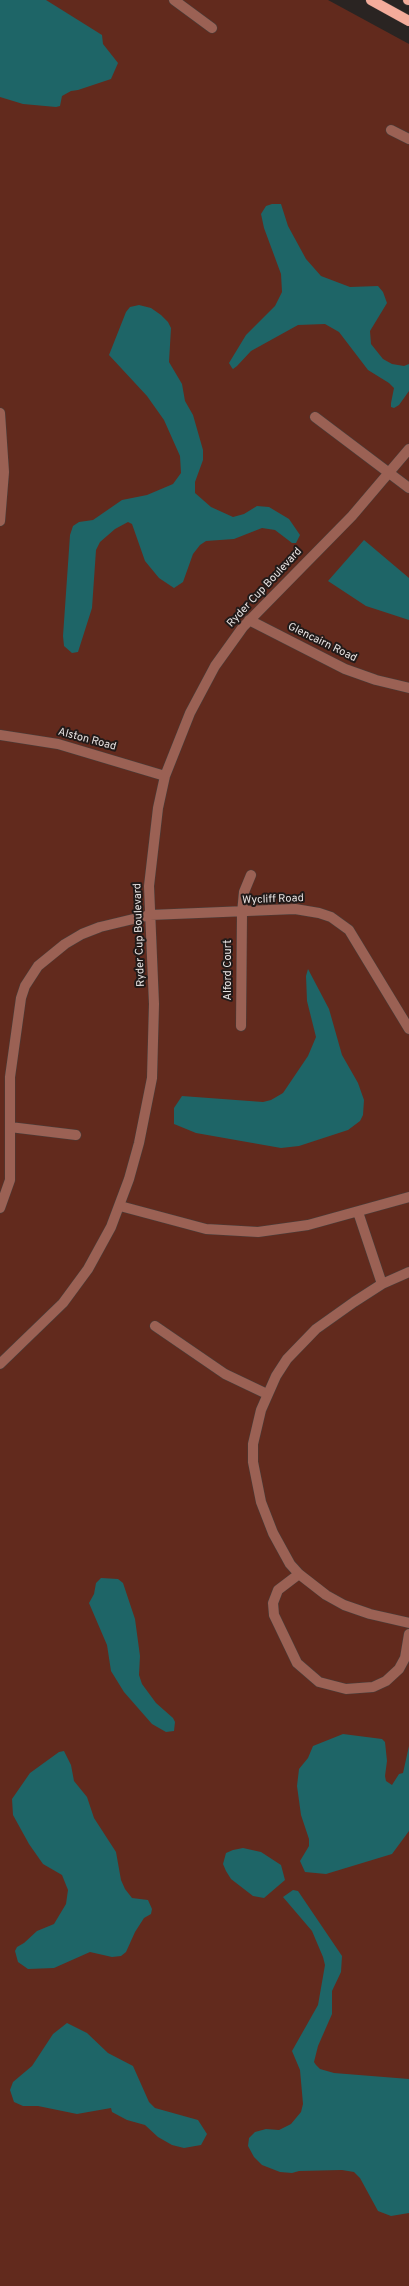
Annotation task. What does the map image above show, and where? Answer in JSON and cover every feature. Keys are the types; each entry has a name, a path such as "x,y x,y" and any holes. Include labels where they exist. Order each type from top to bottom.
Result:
{"main road":[{"path":"371,0 409,21"}],"street":[{"path":"174,0 212,28"},
{"path":"391,130 409,139"},
{"path":"0,413 4,472 0,521"},
{"path":"315,417 388,475 409,488"},
{"name":"Ryder Cup Boulevard","path":"0,1364 37,1330 74,1289 101,1249 120,1206 139,1143 152,1078 154,1004 149,886 158,808 165,776 190,713 202,689 220,660 249,620 352,516 409,449"},
{"name":"Glencairn Road","path":"249,620 333,664 376,680 409,688"},
{"name":"Alston Road","path":"0,735 58,744 165,776"},
{"name":"Alford Court","path":"241,1026 242,913 244,892 251,875"},
{"name":"Wycliff Road","path":"0,1208 10,1180 10,1077 21,998 31,975 50,955 82,934 100,927 150,915 308,910 320,913 340,923 349,930 409,1029"},
{"path":"10,1127 76,1135"},
{"path":"120,1206 181,1224 232,1232 284,1229 358,1212 409,1196"},
{"path":"358,1212 382,1284"},
{"path":"409,1272 382,1284 328,1320 301,1343 287,1359 266,1394 257,1423 253,1444 252,1462 261,1502 273,1533 290,1564 299,1574 326,1595 344,1605 370,1614 409,1624"},
{"path":"155,1326 225,1374 266,1394"},
{"path":"299,1574 278,1590 273,1603 274,1615 297,1663 319,1682 346,1689 373,1686 386,1681 399,1669 405,1658 409,1634"}],"shaded area":[{"path":"0,0 328,0 409,44 409,2286 0,2286"}],"water":[{"path":"0,0 46,0 102,35 103,44 118,63 111,79 71,91 62,96 60,106 56,107 23,104 0,97"},
{"path":"281,204 288,226 306,259 321,276 350,287 378,286 383,292 387,303 370,331 371,344 383,359 392,364 404,366 409,364 409,391 399,405 394,408 391,407 394,388 389,383 368,370 339,332 325,324 298,325 251,351 237,366 233,369 232,368 229,363 246,335 275,306 282,292 281,274 264,228 261,214 266,206"},
{"path":"139,305 151,308 161,315 168,322 171,328 169,362 182,384 185,401 193,415 203,450 203,460 195,482 195,493 211,507 233,517 244,514 257,506 269,507 289,519 300,535 296,543 292,543 275,530 262,528 234,539 206,541 200,545 193,554 183,582 174,588 159,578 145,561 132,524 128,522 115,529 100,542 96,550 92,608 78,652 72,653 64,646 63,636 70,535 73,526 79,522 93,520 122,500 147,495 173,484 181,473 180,456 164,420 147,396 109,355 126,312 130,307"},
{"path":"364,540 409,578 409,620 366,606 328,581"},
{"path":"308,969 329,1009 342,1055 358,1083 364,1100 363,1115 360,1121 348,1130 299,1146 281,1148 196,1133 174,1124 174,1108 182,1096 263,1102 271,1100 283,1093 308,1056 316,1037 307,1001 306,976"},
{"path":"101,1578 118,1579 123,1583 135,1619 140,1656 139,1675 142,1684 156,1703 173,1718 175,1722 174,1731 166,1732 152,1724 124,1692 111,1671 107,1645 89,1603 94,1594 96,1583"},
{"path":"343,1734 382,1739 385,1742 387,1761 385,1776 386,1781 392,1785 399,1774 403,1773 409,1746 409,1831 392,1854 326,1874 305,1872 300,1861 309,1846 309,1839 301,1815 297,1786 299,1769 308,1758 313,1746"},
{"path":"64,1751 71,1765 74,1781 87,1797 94,1818 116,1852 121,1880 125,1889 132,1898 148,1900 152,1909 151,1914 144,1918 135,1932 126,1952 121,1956 112,1957 90,1952 54,1968 28,1969 18,1962 15,1951 17,1947 24,1943 37,1931 54,1924 66,1904 68,1890 62,1875 43,1864 29,1844 13,1815 12,1799 30,1773 59,1752"},
{"path":"243,1848 261,1852 281,1865 285,1880 264,1898 253,1896 231,1879 223,1864 226,1853"},
{"path":"293,1890 298,1891 342,1956 341,1972 332,1991 332,2014 318,2046 314,2062 320,2069 334,2073 409,2079 409,2213 391,2216 378,2211 360,2178 354,2172 342,2170 299,2171 292,2173 280,2172 262,2165 254,2157 248,2146 249,2138 255,2132 266,2129 279,2130 291,2124 301,2112 303,2104 300,2070 292,2051 318,2005 325,1965 312,1931 283,1897"},
{"path":"67,2023 87,2033 108,2053 133,2066 149,2102 155,2108 198,2120 207,2134 201,2145 184,2148 172,2145 158,2137 145,2125 127,2120 112,2112 111,2108 77,2114 38,2106 23,2106 14,2102 10,2090 13,2082 32,2066 53,2034"}]}
